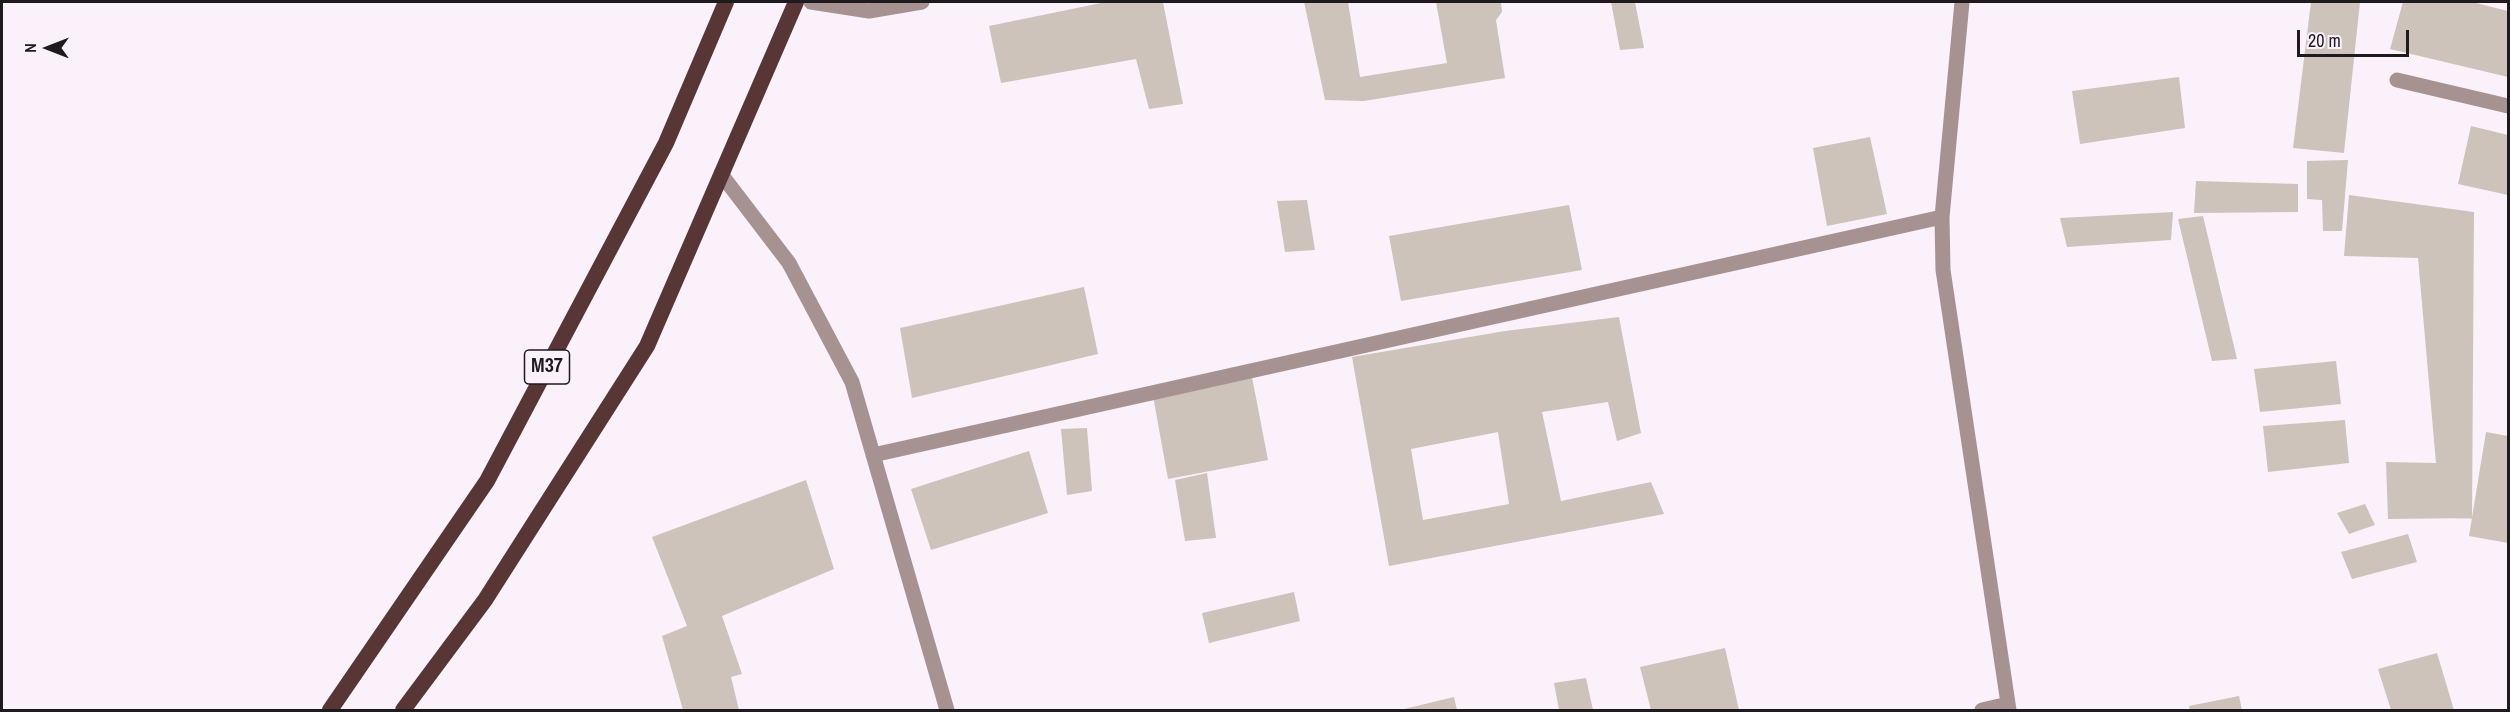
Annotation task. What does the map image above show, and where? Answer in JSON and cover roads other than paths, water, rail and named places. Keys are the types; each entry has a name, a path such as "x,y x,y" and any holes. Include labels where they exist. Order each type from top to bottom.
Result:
{"highway":[{"name":"M37","path":"330,711 487,481 666,143 726,2"},
{"path":"403,711 485,600 647,346 796,2"}],"street":[{"path":"811,2 869,11 922,2"},
{"path":"1962,2 1942,217 1943,270 2009,707 1982,711"},
{"path":"2397,81 2508,106"},
{"path":"721,174 789,263 852,382 947,711"},
{"path":"873,454 1942,217"}]}
